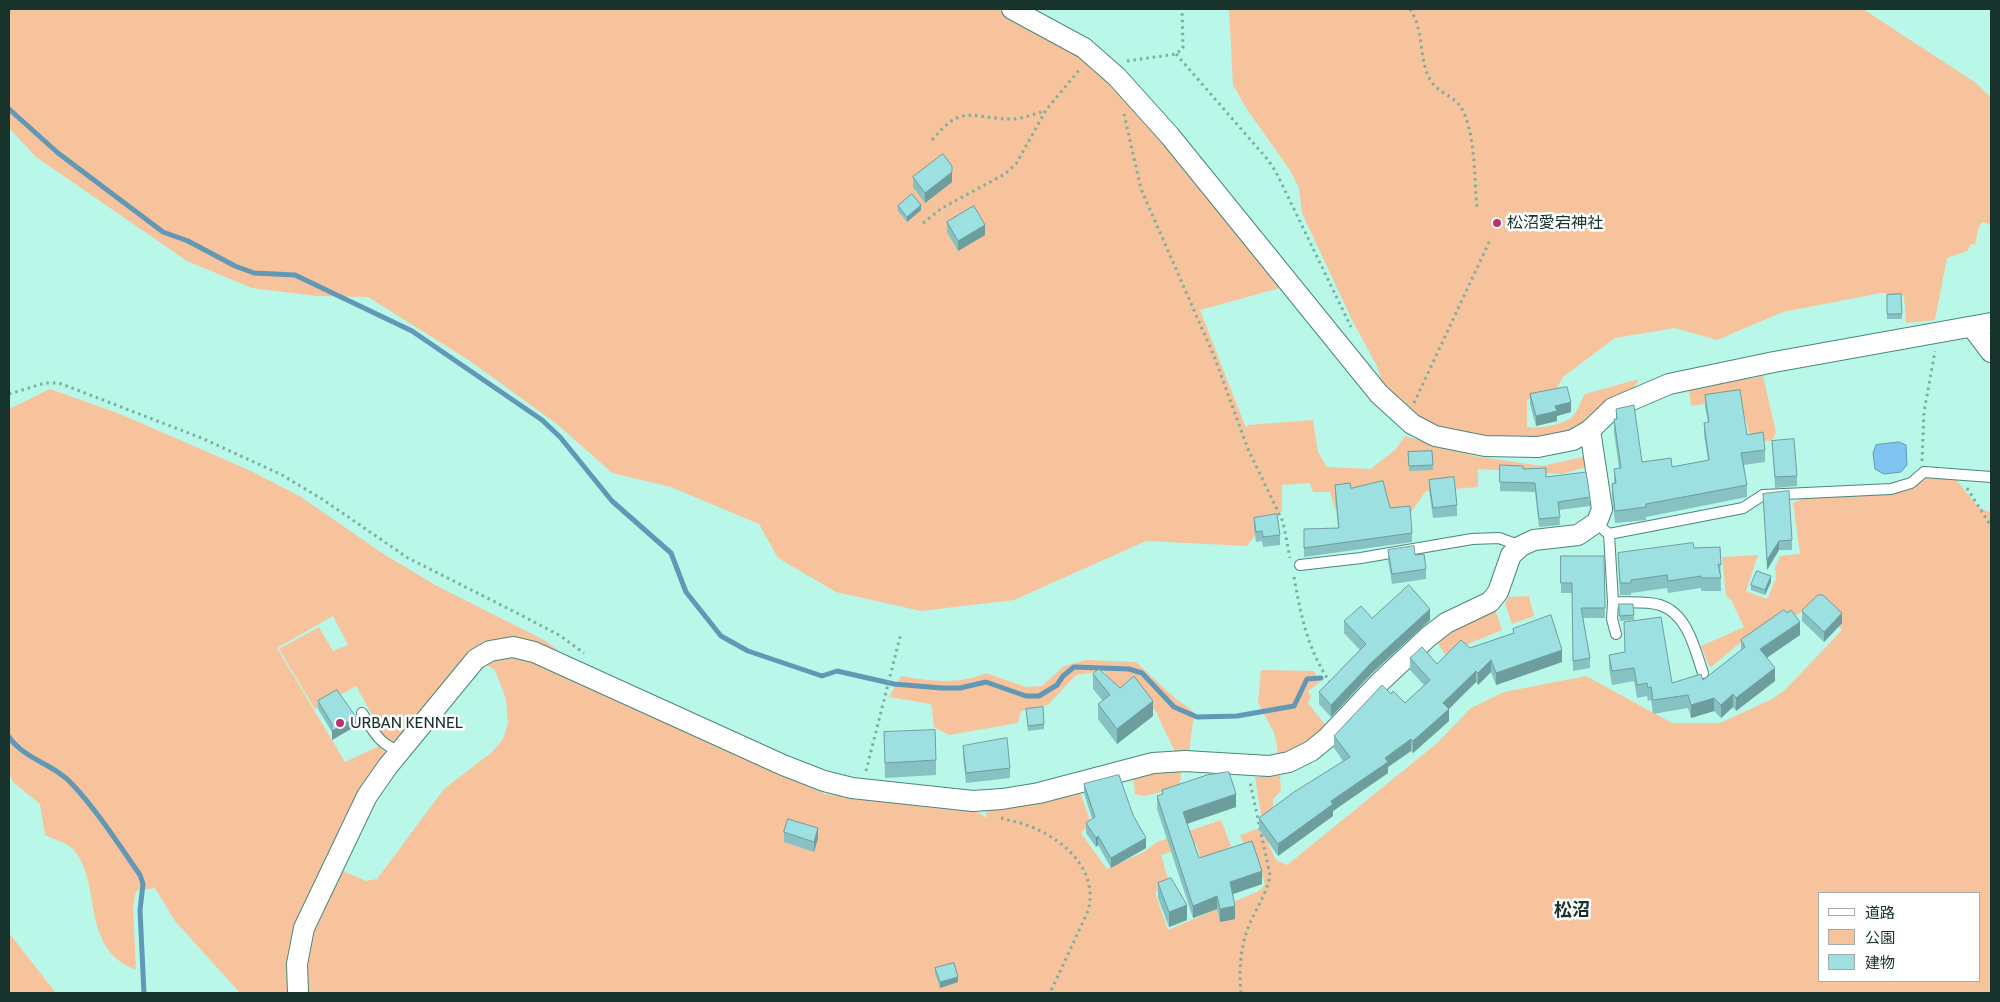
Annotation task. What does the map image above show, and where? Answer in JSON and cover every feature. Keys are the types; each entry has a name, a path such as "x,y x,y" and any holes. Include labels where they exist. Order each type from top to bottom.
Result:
{"street":[{"path":"1012,9 1084,48 1097,60 1170,136 1379,394 1406,420 1435,436 1485,446 1538,447 1573,440 1590,430 1613,408 1669,384 1774,362 1991,323"},
{"path":"1972,327 1991,352"},
{"path":"298,993 297,964 304,928 367,796 400,751 476,659 490,651 513,647 534,652 791,768 824,781 863,789 966,800 1002,799 1039,793 1153,763 1185,761 1269,766 1289,762 1311,751 1328,738 1352,711 1428,637 1446,623 1490,602 1498,592 1511,555 1521,546 1534,540 1578,535 1603,528 1602,509 1590,430"}],"lane":[{"path":"1616,634 1612,619 1613,602 1603,528 1649,528 1743,508 1763,495 1891,489 1911,483 1924,472 1991,477"},
{"path":"1294,564 1361,558 1472,539 1499,538 1521,546"},
{"path":"1613,602 1659,605 1668,608 1689,632 1703,673"},
{"path":"362,712 380,741 388,748 400,751"}],"path":[{"path":"923,223 942,208 1006,174 1016,164 1046,110 1097,60 1176,54 1183,48 1184,41 1182,9"},
{"path":"1410,9 1418,20 1427,68 1432,82 1460,106 1469,127 1477,208"},
{"path":"1176,54 1268,160 1276,172 1352,329"},
{"path":"932,140 945,124 960,116 971,114 1014,119 1046,110"},
{"path":"1124,113 1141,189 1214,356 1248,449 1283,522 1294,564 1310,648 1322,671 1352,711"},
{"path":"1406,420 1490,238"},
{"path":"1924,472 1922,467 1924,412 1938,333"},
{"path":"9,394 45,383 58,382 204,438 282,475 322,499 408,558 559,635 590,657"},
{"path":"1960,474 1963,483 1991,526"},
{"path":"863,789 870,751 900,633"},
{"path":"1242,993 1239,974 1243,944 1268,886 1270,874 1248,766"},
{"path":"998,817 1021,823 1068,848 1087,874 1091,899 1088,911 1050,993"}],"green space":[{"path":"9,9 997,9 1087,59 1112,80 1280,288 1200,310 1246,428 1248,425 1313,420 1318,452 1327,467 1371,469 1396,449 1405,436 1474,456 1542,466 1583,457 1587,460 1587,467 1561,474 1478,469 1478,487 1426,491 1411,512 1360,517 1335,509 1330,492 1313,492 1310,483 1282,485 1282,511 1264,524 1247,546 1146,541 1014,600 921,611 836,592 778,558 759,524 671,487 612,473 557,424 467,359 368,297 316,296 252,288 187,261 36,157 9,128"},
{"path":"1229,9 1863,9 1976,83 1991,98 1991,225 1982,222 1975,245 1971,244 1967,251 1947,258 1935,320 1906,323 1904,296 1881,293 1783,312 1717,340 1675,328 1615,338 1563,377 1557,388 1527,400 1527,427 1551,426 1564,422 1573,416 1585,394 1639,379 1633,389 1584,425 1566,435 1524,438 1471,434 1435,427 1413,413 1382,384 1378,368 1352,320 1302,213 1299,188 1290,170 1248,111 1233,85"},
{"path":"1763,376 1776,432 1772,441 1751,440 1740,398 1691,406 1689,389"},
{"path":"50,389 120,414 251,471 301,497 385,555 437,586 546,641 629,707 825,794 934,808 974,810 987,818 984,807 1080,792 1091,823 1081,833 1107,869 1144,852 1157,842 1221,820 1231,846 1203,864 1196,844 1161,855 1169,882 1155,893 1168,930 1259,891 1265,885 1258,858 1245,847 1240,835 1263,827 1255,777 1280,776 1281,791 1273,799 1272,823 1277,833 1267,841 1276,860 1287,865 1436,744 1471,708 1504,692 1586,676 1672,723 1720,723 1772,699 1785,690 1842,630 1815,601 1797,615 1752,633 1710,668 1701,646 1744,627 1731,600 1726,596 1722,557 1758,555 1746,591 1767,599 1776,579 1775,568 1780,556 1800,554 1793,503 1804,498 1890,494 1909,490 1928,476 1954,477 1978,507 1991,513 1991,993 240,993 175,921 155,888 136,891 133,907 136,970 118,960 106,946 99,931 88,880 82,864 73,849 45,835 40,804 13,782 9,773 9,409","holes":["333,616 348,645 333,651 319,627 279,649 315,709 356,686 386,740 393,743 399,742 474,657 495,670 506,699 508,724 503,739 492,752 444,789 377,879 366,881 341,870 387,755 379,746 345,762 277,648"]},
{"path":"1529,596 1534,616 1512,624 1505,603 1509,597"},
{"path":"1495,609 1502,630 1468,644 1447,658 1436,640"},
{"path":"1086,660 1136,662 1175,698 1194,712 1189,753 1176,754 1156,712 1135,687 1121,695 1104,671 1076,675 1048,705 1021,711 1018,723 949,735 934,727 931,704 889,697 901,676 955,681 986,673 1026,687 1042,686 1064,666"},
{"path":"1261,670 1314,671 1320,682 1308,691 1311,697 1308,703 1327,727 1308,743 1278,754 1275,735 1258,702"},
{"path":"1181,770 1180,788 1144,796 1135,794 1133,775 1154,771"},
{"path":"9,933 56,993 9,993"}],"water":[{"path":"1899,442 1906,445 1907,465 1901,472 1884,474 1875,469 1873,453 1876,445"}],"building":[{"path":"943,154 952,166 952,172 925,193 913,177"},
{"path":"912,194 921,205 907,217 898,206"},
{"path":"974,206 985,225 958,241 947,222"},
{"path":"1901,294 1902,314 1887,314 1887,295"},
{"path":"1567,387 1571,402 1555,406 1557,411 1536,416 1530,394"},
{"path":"1740,390 1747,435 1763,432 1765,450 1741,453 1747,485 1646,504 1646,507 1615,511 1612,484 1616,483 1614,469 1621,468 1614,419 1617,419 1616,409 1634,405 1642,462 1671,458 1672,467 1709,460 1704,423 1709,422 1705,395"},
{"path":"1794,439 1797,476 1775,477 1772,441"},
{"path":"1432,451 1433,465 1409,466 1408,452"},
{"path":"1500,465 1523,466 1523,469 1546,468 1546,477 1586,472 1590,497 1558,502 1560,517 1539,519 1535,483 1500,482"},
{"path":"1454,477 1457,505 1433,508 1429,480"},
{"path":"1383,481 1390,508 1410,506 1412,533 1304,548 1304,529 1339,528 1335,485 1350,483 1351,488"},
{"path":"1789,491 1792,540 1779,541 1767,560 1763,494"},
{"path":"1277,514 1280,535 1263,537 1262,531 1256,532 1254,518"},
{"path":"1693,543 1694,548 1720,547 1721,565 1718,564 1721,578 1701,578 1701,576 1668,581 1667,575 1631,580 1631,583 1620,583 1618,553"},
{"path":"1414,546 1415,555 1424,554 1426,569 1392,574 1388,550"},
{"path":"1561,556 1604,556 1605,608 1581,608 1590,658 1573,661 1572,583 1561,583"},
{"path":"1757,571 1771,576 1765,590 1751,585"},
{"path":"1409,585 1430,609 1371,663 1331,705 1319,692 1366,644 1344,621 1361,606 1372,618"},
{"path":"1818,595 1823,595 1842,613 1824,632 1802,611"},
{"path":"1619,604 1633,604 1634,615 1620,616"},
{"path":"1784,610 1787,613 1791,610 1800,622 1760,649 1775,668 1736,698 1733,694 1721,705 1714,698 1691,705 1688,695 1653,700 1651,687 1648,688 1647,683 1637,685 1634,668 1612,671 1609,655 1625,652 1624,622 1661,617 1672,683 1701,674 1703,680 1745,647 1741,640"},
{"path":"1551,615 1562,650 1496,673 1491,660 1478,673 1476,671 1443,703 1449,709 1413,741 1411,739 1385,758 1388,762 1331,801 1333,804 1278,844 1259,818 1294,792 1350,757 1334,736 1382,685 1391,694 1393,691 1405,703 1430,680 1410,658 1422,647 1437,664 1461,640 1470,648 1514,633 1513,629"},
{"path":"1099,669 1120,688 1134,676 1153,701 1117,729 1098,704 1110,695 1093,674"},
{"path":"337,690 356,717 332,731 332,724 318,701"},
{"path":"1043,707 1044,724 1028,726 1026,709"},
{"path":"935,730 936,760 885,763 884,732"},
{"path":"1007,738 1010,768 966,773 963,746"},
{"path":"1229,772 1236,794 1183,812 1199,858 1252,841 1262,871 1230,882 1235,906 1220,909 1217,896 1193,906 1157,796 1163,794 1162,790 1207,775"},
{"path":"1119,775 1133,815 1146,838 1111,858 1098,836 1096,838 1086,823 1095,817 1084,784"},
{"path":"788,819 818,828 814,842 784,832"},
{"path":"1171,878 1187,905 1169,912 1158,883"},
{"path":"954,963 958,977 940,982 935,968"}],"waterway":[{"path":"9,109 58,153 163,232 188,241 235,266 254,273 295,275 412,331 542,420 560,437 612,501 671,553 686,592 721,636 748,651 822,676 837,671 894,684 941,688 960,688 986,682 1026,696 1039,696 1057,685 1063,676 1074,667 1129,669 1142,673 1174,707 1197,717 1237,716 1294,706 1307,679 1321,678"},
{"path":"9,737 23,751 58,772 73,785 100,817 140,875 143,884 140,910 144,993"}],"place":[{"name":"松沼愛宕神社","path":"1497,223"},
{"name":"URBAN KENNEL","path":"340,723"}],"district":[{"name":"松沼","path":"1572,911"}]}
